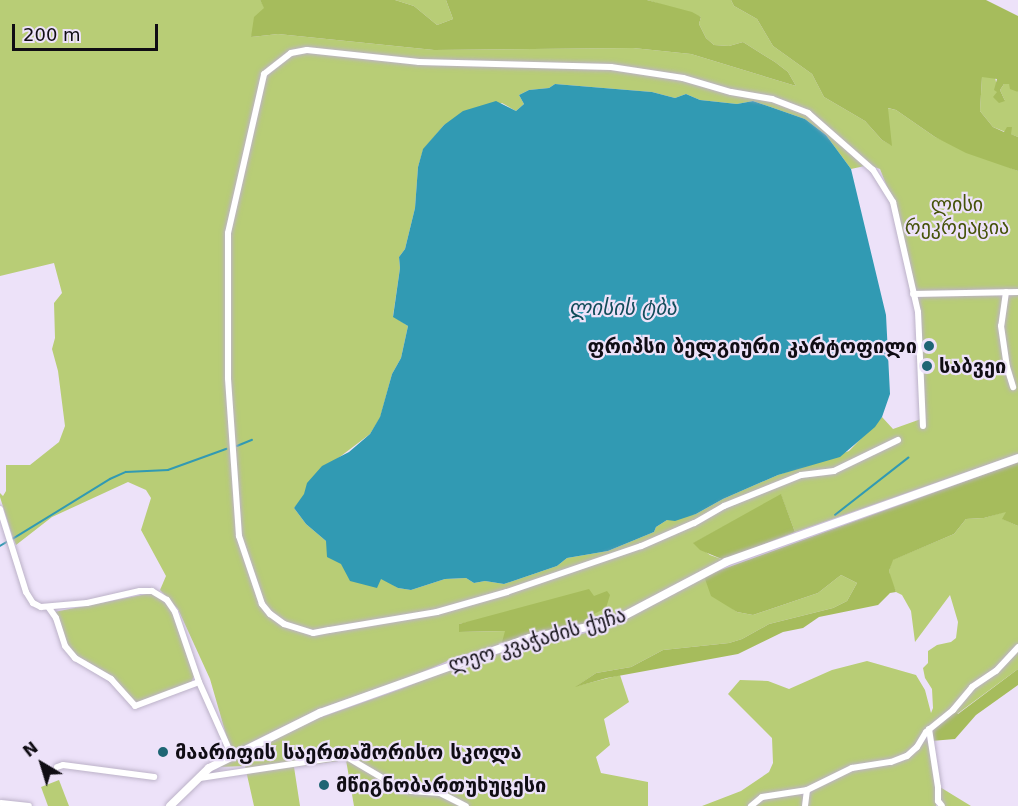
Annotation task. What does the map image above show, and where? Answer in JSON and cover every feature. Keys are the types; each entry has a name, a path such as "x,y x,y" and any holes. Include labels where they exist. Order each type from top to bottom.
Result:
{"main road":[{"name":"ლეო კვაჭაძის ქუჩა","path":"170,806 196,778 232,756 320,713 462,660 531,638 598,626 618,619 726,562 1018,458"}],"street":[{"path":"898,440 834,471 801,475 734,501 641,546 507,592 418,615 313,633 300,631 278,620 262,604 239,536 228,378 228,233 261,81 270,68 291,53 307,50 419,62 611,67 683,78 731,92 772,99 819,121 873,170 891,196 918,318 923,426"},
{"path":"1006,292 1001,326 1007,367 1013,387"},
{"path":"914,294 1018,292"},
{"path":"0,509 26,592 33,603 49,609 56,618 65,646 75,658 111,679 135,706 199,682"},
{"path":"49,609 140,591 161,594 176,612 199,682 232,756"},
{"path":"751,806 762,797 807,790 852,768 891,762 907,756 929,729 953,710 972,687 996,671 1018,647"},
{"path":"929,729 938,801 942,806"},
{"path":"196,778 345,756 396,786 411,791 440,793 466,806"},
{"path":"57,767 63,765 154,777"},
{"path":"805,806 807,790"},
{"path":"1,803 29,806"}],"green space":[{"name":"ლისი რეკრეაცია","path":"0,0 260,0 265,8 251,37 278,34 434,50 633,48 691,54 796,86 788,72 743,42 729,46 714,45 706,38 699,24 701,17 647,0 731,0 734,6 757,19 773,46 812,74 824,97 865,121 882,140 891,145 887,108 896,110 935,137 1018,171 1018,454 795,532 781,495 694,543 710,555 724,560 638,607 598,624 586,618 594,597 459,624 460,632 506,631 502,644 459,656 411,677 319,709 236,750 229,745 210,679 178,609 160,590 166,576 141,530 151,498 146,490 128,482 52,517 16,545 0,497 0,493 3,496 6,491 6,465 30,465 59,442 65,426 58,371 52,349 55,338 54,303 62,293 54,263 0,276","holes":["555,84 652,92 675,98 686,94 700,100 737,104 753,101 805,119 826,135 851,169 869,165 880,169 891,197 916,315 921,419 893,429 882,417 849,451 778,475 723,499 696,514 667,520 656,527 654,532 608,551 567,558 557,566 504,584 485,581 474,583 466,578 445,579 411,590 398,588 326,541 306,524 294,508 337,459 370,434 380,418 392,374 401,358 408,326 393,316 400,268 399,257 405,249 415,208 418,167 423,150 444,125 502,103 516,111 524,104 519,95 529,90 549,88"]},
{"path":"260,0 395,0 414,6 437,25 453,19 446,0 647,0 692,12 701,17 699,24 706,38 714,45 729,46 743,42 788,72 796,86 691,54 633,48 434,50 278,34 251,37 254,17 264,8"},
{"path":"395,0 446,0 453,19 437,25 414,6"},
{"path":"731,0 986,0 1018,16 1018,92 1010,89 1009,84 1004,84 1000,90 1005,101 999,103 993,97 997,92 994,90 997,79 982,77 980,111 993,127 1004,132 1007,127 1012,127 1011,134 1018,137 1018,171 966,153 935,137 896,110 888,108 892,146 882,140 865,121 824,97 812,74 773,46 757,19 734,6"},
{"path":"982,77 995,77 998,92 1005,101 1000,90 1004,84 1009,84 1018,92 1018,137 993,127 980,111"},
{"path":"1018,462 1018,526 1002,519 1006,512 984,518 966,519 954,534 893,560 889,571 896,592 890,593 878,605 819,617 803,628 783,632 738,654 607,678 575,687 596,673 631,667 663,650 729,643 742,639 769,624 833,608 847,601 857,583 841,575 818,593 753,615 737,612 711,596 704,576"},
{"path":"781,494 795,532 724,560 700,550 693,543"},
{"path":"1007,511 1003,519 1018,526 1018,669 957,714 931,728 935,784 971,806 944,806 936,796 936,806 702,806 741,791 769,772 773,763 772,738 728,694 740,680 768,681 789,689 832,670 867,661 916,675 925,690 931,713 932,689 925,678 923,668 928,663 928,651 956,638 958,622 950,595 915,642 911,611 902,595 896,592 891,581 889,571 892,560 954,534 966,519 984,518"},
{"path":"841,575 857,583 847,601 833,608 769,624 742,639 729,643 663,650 631,667 596,673 577,686 620,675 629,702 604,719 610,745 596,757 601,773 648,782 648,806 354,806 346,760 294,767 300,806 254,806 245,766 217,767 316,719 401,689 472,660 602,629 629,617 704,576 725,603 737,612 753,615 818,593"},
{"path":"589,589 594,596 607,591 610,595 606,608 586,618 597,624 501,646 505,631 459,632 459,624"},
{"path":"154,594 173,612 194,676 191,683 136,704 112,676 75,655 67,645 54,612"},
{"path":"1018,669 1018,685 976,715 955,739 931,741 931,728 953,710 958,714"},
{"path":"59,780 69,806 48,806 41,787"}],"water":[{"name":"ლისის ტბა","path":"555,84 652,92 675,98 686,94 700,100 737,104 753,101 805,119 826,135 851,169 886,315 890,394 882,417 875,427 840,457 778,475 723,499 696,514 675,521 667,520 656,527 654,532 608,551 567,558 557,566 504,584 485,581 474,583 466,578 445,579 411,590 398,588 381,579 377,588 350,581 341,564 327,557 326,541 306,524 294,508 304,494 307,483 322,466 349,452 370,434 380,417 392,374 401,358 408,326 393,317 400,268 399,257 405,249 415,208 418,167 423,149 444,125 463,111 496,101 516,111 524,104 519,95 529,90 549,88"}],"waterway":[{"path":"237,446 252,440"},
{"path":"11,540 110,479 126,472 168,470 226,449"},
{"path":"835,515 908,458"},
{"path":"0,546 7,542"}],"place":[{"name":"ფრიპსი ბელგიური კარტოფილი","path":"929,346"},
{"name":"საბვეი","path":"927,366"},
{"name":"მაარიფის საერთაშორისო სკოლა","path":"163,752"},
{"name":"მწიგნობართუხუცესი","path":"324,785"}]}
